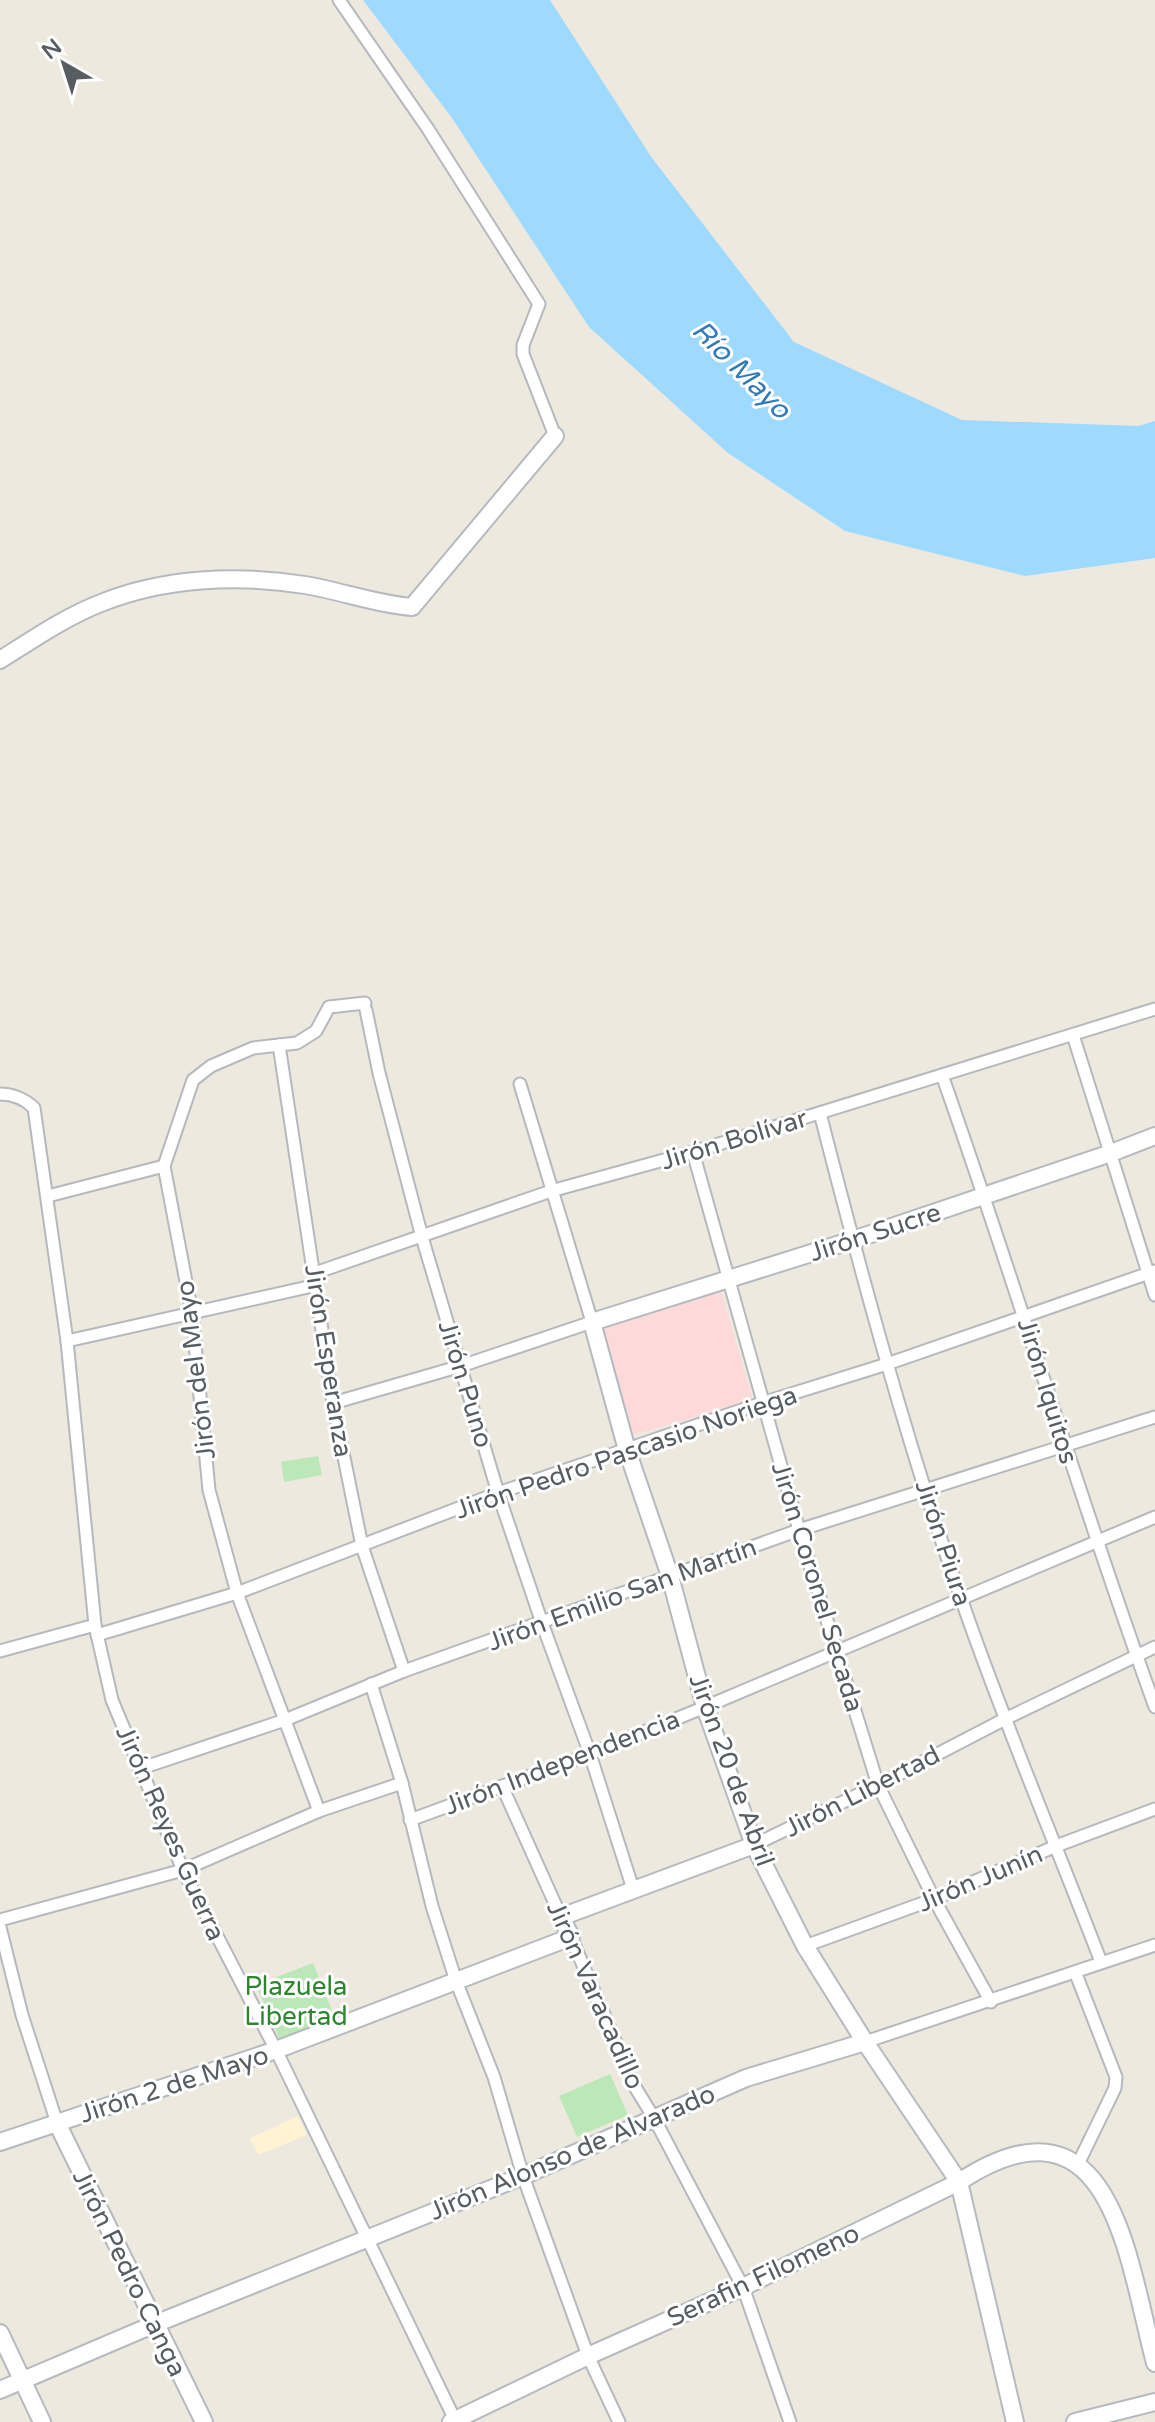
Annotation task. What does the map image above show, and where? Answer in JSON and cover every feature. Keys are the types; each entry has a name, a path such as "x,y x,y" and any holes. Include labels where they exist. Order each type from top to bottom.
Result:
{"main road":[{"path":"0,660 100,603 166,584 233,580 303,585 412,607 555,436"},
{"name":"Jirón Sucre","path":"592,1322 853,1240 1155,1136"},
{"name":"Jirón 20 de Abril","path":"592,1322 627,1450 670,1576 705,1707 754,1845 805,1946 959,2182 1015,2422"},
{"name":"Jirón Libertad","path":"561,1917 754,1845"},
{"name":"Jirón Varacadillo","path":"561,1917 571,1937"},
{"name":"Jirón 2 de Mayo","path":"0,2142 276,2050 571,1937"},
{"name":"Jirón Alonso de Alvarado","path":"0,2390 523,2176 746,2078 865,2042"},
{"name":"Jirón Pedro Canga","path":"57,2123 204,2422"},
{"name":"Serafin Filomeno","path":"454,2421 588,2356 743,2287 976,2171 1021,2152 1051,2153 1078,2164"},
{"path":"1078,2164 1104,2192 1115,2216 1155,2363"},
{"path":"0,2333 42,2422"},
{"path":"1075,2422 1155,2402"}],"street":[{"path":"339,0 428,129 539,304 523,345 523,354 555,436"},
{"name":"Jirón Puno","path":"329,1007 366,1007 379,1073 422,1237 498,1493 590,1754 633,1889"},
{"name":"Jirón del Mayo","path":"319,1811 237,1593 209,1490 192,1313 164,1166 193,1080 211,1066 253,1048 297,1043 316,1031 329,1007"},
{"name":"Jirón Bolívar","path":"67,1341 192,1313 316,1279 551,1191 693,1152 1155,1009"},
{"path":"1073,1035 1152,1272 1155,1295"},
{"name":"Jirón Esperanza","path":"279,1045 333,1403 362,1546 404,1671"},
{"name":"Jirón Iquitos","path":"942,1075 1025,1317 1064,1446 1155,1707"},
{"name":"Jirón 20 de Abril","path":"520,1084 592,1322"},
{"name":"Jirón Reyes Guerra","path":"0,1094 28,1102 34,1108 67,1341 96,1630 112,1700 183,1870 276,2050 454,2421"},
{"name":"Jirón Piura","path":"820,1113 887,1364 961,1599 1101,1962"},
{"name":"Jirón Coronel Secada","path":"693,1152 799,1530 878,1785 934,1899 991,2002"},
{"path":"48,1196 164,1166"},
{"name":"Jirón Pedro Pascasio Noriega","path":"0,1651 96,1630 237,1593 498,1493 1152,1272"},
{"path":"333,1403 461,1366 592,1322"},
{"name":"Jirón Emilio San Martín","path":"139,1769 285,1720 404,1671 799,1530 1155,1417"},
{"name":"Jirón Independencia","path":"410,1820 590,1754 838,1653 1155,1517"},
{"name":"Jirón Libertad","path":"754,1845 1155,1647"},
{"path":"371,1684 402,1783 432,1906 456,1981 494,2077 523,2176 588,2356 619,2422"},
{"path":"0,1920 183,1870 319,1811 402,1783"},
{"name":"Jirón Varacadillo","path":"502,1786 561,1917"},
{"path":"304,1817 312,1792"},
{"name":"Jirón Junín","path":"805,1946 934,1899 1056,1846 1155,1809"},
{"path":"0,1927 22,2015 57,2123"},
{"name":"Jirón Varacadillo","path":"571,1937 629,2074 743,2287 790,2422"},
{"name":"Jirón Alonso de Alvarado","path":"865,2042 1076,1974 1101,1962 1155,1945"},
{"path":"1076,1974 1116,2077 1115,2088 1078,2164"}],"shaded area":[{"path":"721,1292 753,1401 632,1435 602,1329"},
{"path":"298,2116 307,2135 258,2155 250,2138"}],"green space":[{"path":"318,1456 322,1475 284,1482 281,1462"},
{"name":"Plazuela Libertad","path":"313,1963 335,2018 280,2040 256,1985"},
{"path":"610,2074 628,2115 577,2137 559,2096"}],"water":[{"name":"Río Mayo","path":"363,0 550,0 652,158 794,342 962,420 1138,426 1155,421 1155,558 1025,576 845,531 728,453 589,327 452,118"}]}
